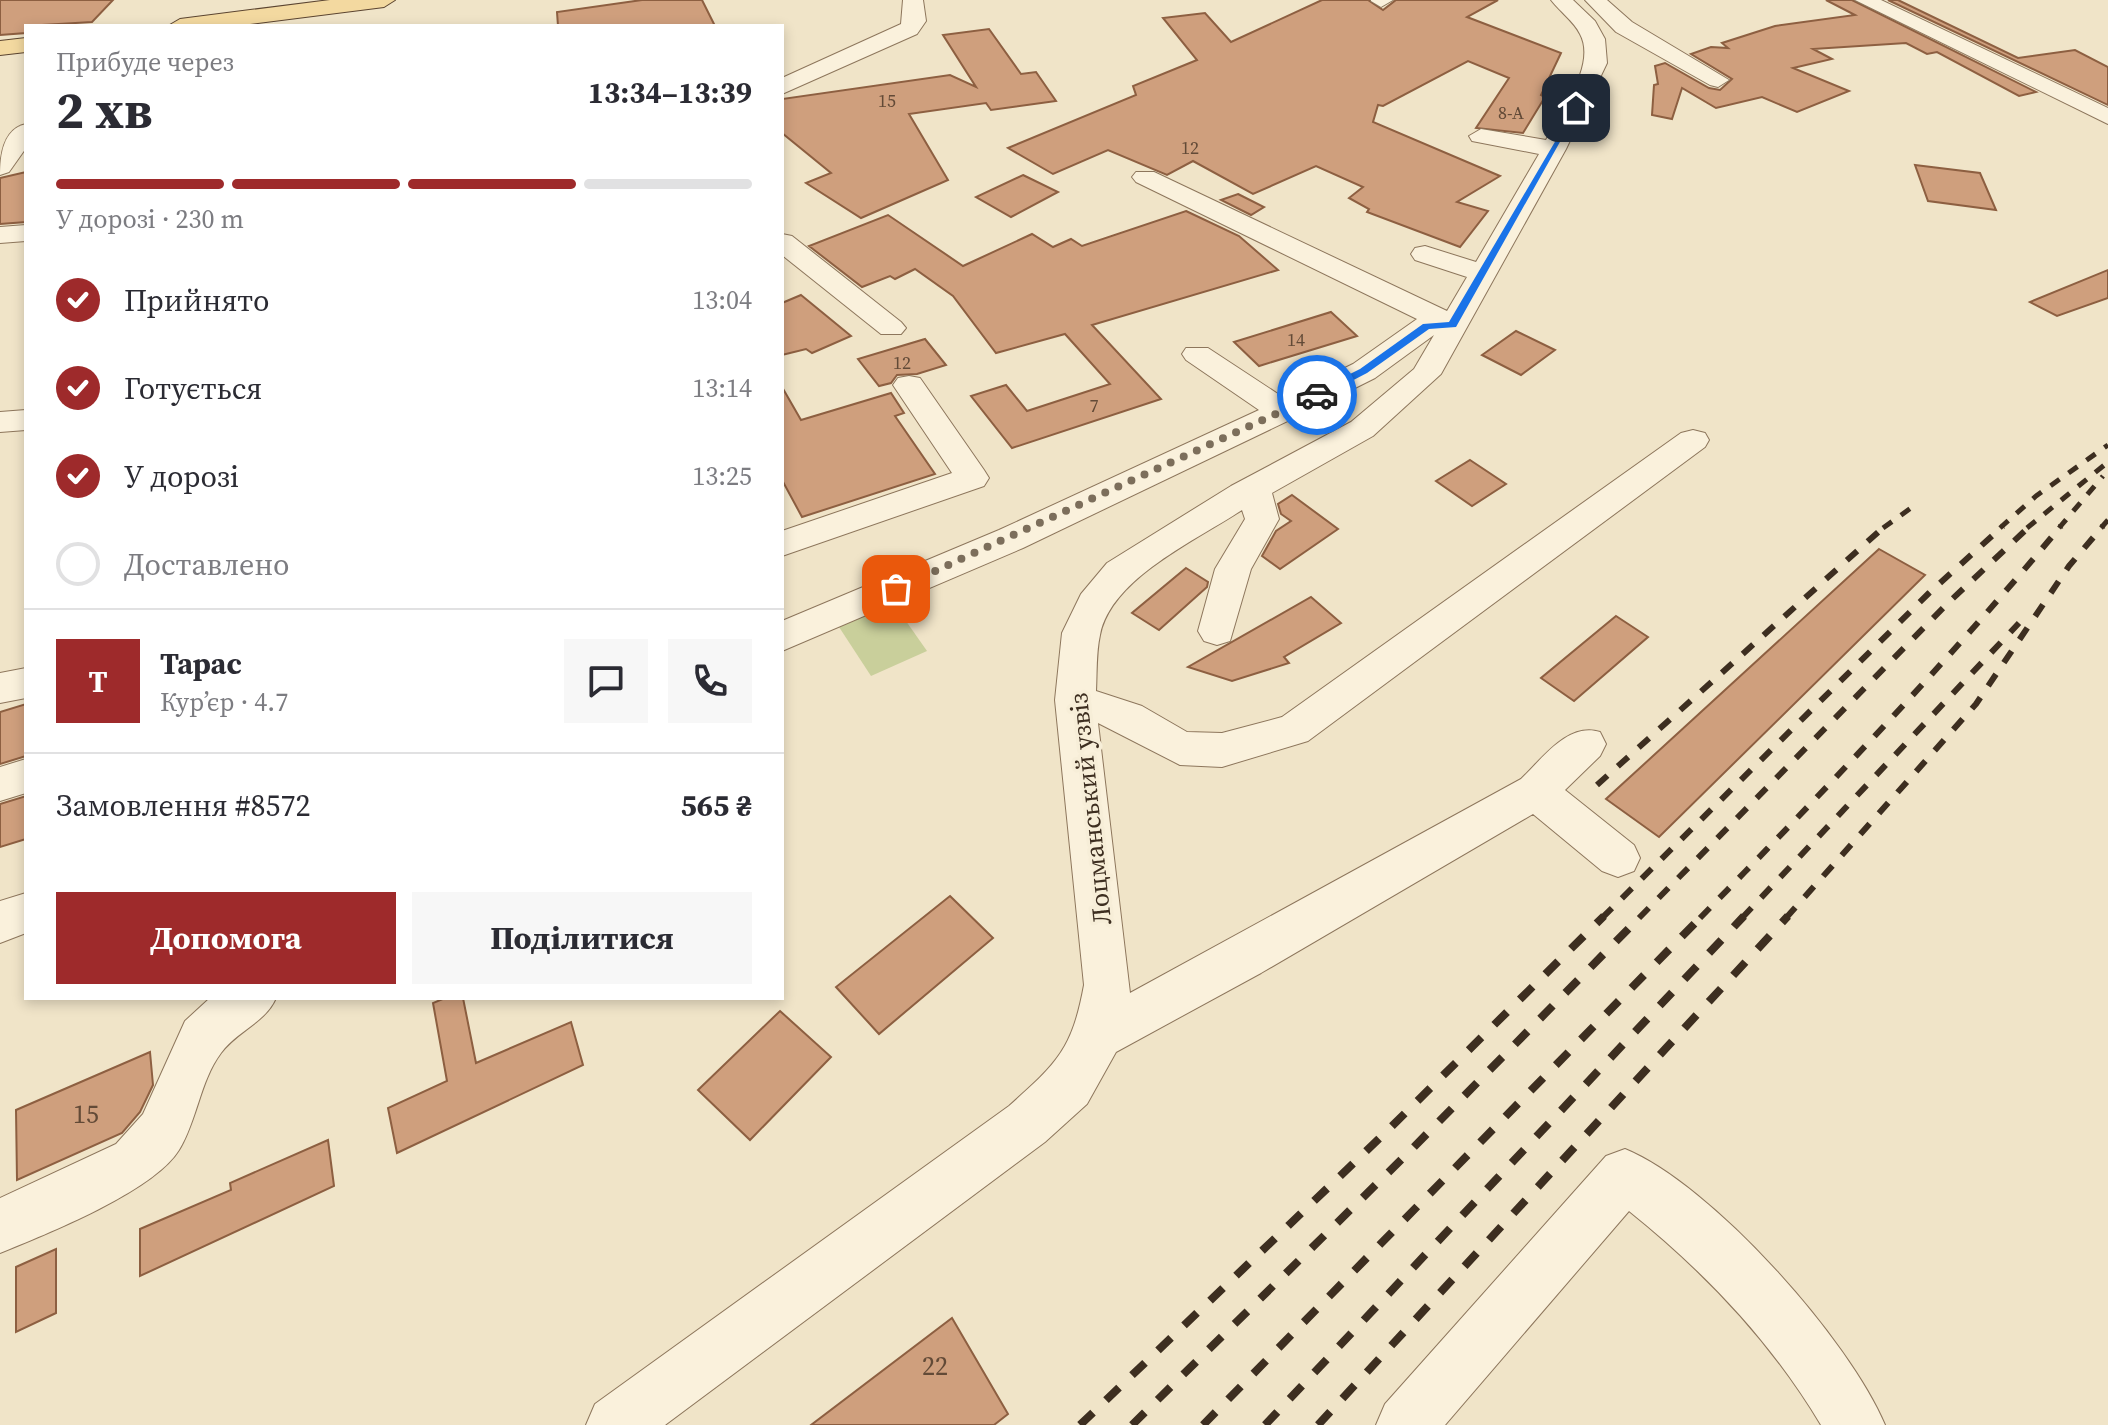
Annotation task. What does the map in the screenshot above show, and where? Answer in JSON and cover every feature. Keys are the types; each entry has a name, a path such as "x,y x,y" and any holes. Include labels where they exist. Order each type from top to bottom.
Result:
{"main road":[{"path":"196,24 384,0"},
{"path":"0,48 24,45"}],"street":[{"path":"784,86 909,29 915,21 913,0"},
{"name":"Лоцманський узвіз","path":"616,1425 1027,1124 1069,1086 1099,1035 1108,985 1075,700 1081,633 1099,594 1120,572 1254,488 1362,429 1426,374 1554,149 1596,63 1594,39 1587,26 1561,0"},
{"path":"1595,0 1624,27 1718,80"},
{"path":"1865,0 2108,117"},
{"path":"1894,14 1922,8"},
{"path":"0,167 24,134"},
{"path":"1481,136 1554,149"},
{"path":"1145,177 1452,325"},
{"path":"0,235 24,233"},
{"path":"784,244 891,328"},
{"path":"1425,254 1482,273"},
{"path":"793,624 1011,539 1364,371 1426,326 1452,325"},
{"path":"1197,354 1282,411"},
{"path":"784,543 972,478 909,385"},
{"path":"0,422 24,420"},
{"path":"1075,700 1128,717 1180,748 1222,750 1294,730 1693,440"},
{"path":"1217,631 1233,569 1262,519 1254,488"},
{"path":"0,688 24,683"},
{"path":"1099,1035 1244,958 1536,791 1586,744"},
{"path":"0,784 24,777"},
{"path":"1536,791 1618,858"},
{"path":"0,922 24,914"},
{"path":"0,1226 134,1162 161,1132 202,1038 229,1012 249,1000"},
{"path":"1406,1425 1625,1175 1697,1230 1765,1296 1836,1391 1855,1425"}],"green space":[{"path":"894,604 927,651 871,676 839,627"}],"building":[{"path":"0,0 113,0 92,22 24,24 24,33 0,35"},
{"path":"642,0 702,0 714,24 558,24 557,12"},
{"path":"1322,0 1368,0 1383,10 1396,0 1498,0 1467,17 1561,53 1541,95 1545,97 1523,133 1476,128 1509,78 1468,61 1383,106 1378,105 1373,122 1500,176 1457,202 1488,211 1460,247 1367,212 1369,209 1349,198 1363,187 1316,166 1253,194 1193,161 1167,175 1108,150 1053,174 1008,148 1136,95 1133,86 1197,60 1163,18 1205,13 1231,42"},
{"path":"1826,0 1852,0 2036,92 2019,96 1937,52 1927,54 1906,43 1813,49 1832,59 1793,68 1849,91 1797,112 1762,97 1716,108 1682,88 1672,119 1652,115 1654,85 1658,84 1655,66 1665,63 1709,88 1720,90 1732,79 1691,54 1711,47 1728,48 1722,43 1775,26 1855,15"},
{"path":"1888,0 1898,0 2018,58 2075,50 2108,67 2108,105"},
{"path":"989,29 1021,74 1036,72 1056,101 991,110 986,103 909,114 948,180 861,218 806,183 831,173 784,135 784,99 950,75 976,87 943,35"},
{"path":"1915,165 1980,173 1996,210 1928,201"},
{"path":"24,172 24,222 0,224 0,178"},
{"path":"1023,175 1058,192 1011,217 976,197"},
{"path":"1238,194 1264,207 1251,215 1221,200"},
{"path":"1186,211 1239,236 1278,270 1092,325 1161,399 1012,448 971,396 1006,385 1027,411 1110,384 1065,334 996,353 953,296 915,269 895,279 890,276 862,287 809,246 888,215 963,266 1032,234 1053,247 1071,239 1082,246"},
{"path":"2108,270 2108,298 2057,316 2030,302"},
{"path":"801,295 851,336 812,353 806,349 784,354 784,302"},
{"path":"1331,312 1357,336 1259,366 1234,342"},
{"path":"1516,331 1555,350 1521,375 1482,355"},
{"path":"925,339 946,365 917,374 897,375 891,383 879,386 858,359"},
{"path":"784,390 801,420 891,393 904,413 895,416 935,474 802,517 784,484"},
{"path":"1470,460 1506,484 1472,506 1436,481"},
{"path":"1292,495 1338,529 1280,569 1262,556 1276,531 1291,521 1281,514 1278,504"},
{"path":"1879,549 1925,575 1659,837 1606,799"},
{"path":"1186,568 1208,582 1207,587 1159,630 1132,613"},
{"path":"1311,597 1341,623 1284,657 1289,663 1232,681 1188,667"},
{"path":"1616,616 1648,637 1574,701 1541,678"},
{"path":"24,705 24,757 0,764 0,712"},
{"path":"24,797 24,840 0,847 0,804"},
{"path":"950,896 993,938 879,1034 836,987"},
{"path":"463,1000 476,1063 571,1022 583,1065 397,1153 388,1108 447,1081 433,1003"},
{"path":"780,1011 831,1057 750,1140 698,1090"},
{"path":"150,1052 153,1085 140,1112 122,1133 17,1180 16,1110"},
{"path":"328,1140 334,1186 140,1276 140,1229 231,1190 230,1183"},
{"path":"56,1249 56,1313 16,1332 16,1267"},
{"path":"952,1318 1008,1414 994,1425 811,1425"}],"railway":[{"path":"2000,528 2036,496 2108,445"},
{"path":"2027,528 2108,462"},
{"path":"2059,528 2103,476"},
{"path":"1883,528 1911,508"},
{"path":"2101,528 2108,520"},
{"path":"1597,785 1885,526"},
{"path":"1602,918 1929,593 2003,526"},
{"path":"1639,918 1948,603 2030,526"},
{"path":"1700,918 1884,726 2061,526"},
{"path":"1786,918 1976,704 2069,566 2103,526"},
{"path":"1742,918 2019,623"},
{"path":"1080,1425 1384,1134 1604,916"},
{"path":"1132,1425 1408,1153 1641,916"},
{"path":"1203,1425 1702,916"},
{"path":"1265,1425 1744,916"},
{"path":"1318,1425 1788,916"}],"way so far":[{"path":"896,589 1011,539 1317,395"}],"route":[{"path":"1317,395 1364,371 1426,326 1452,325 1576,108"}]}
